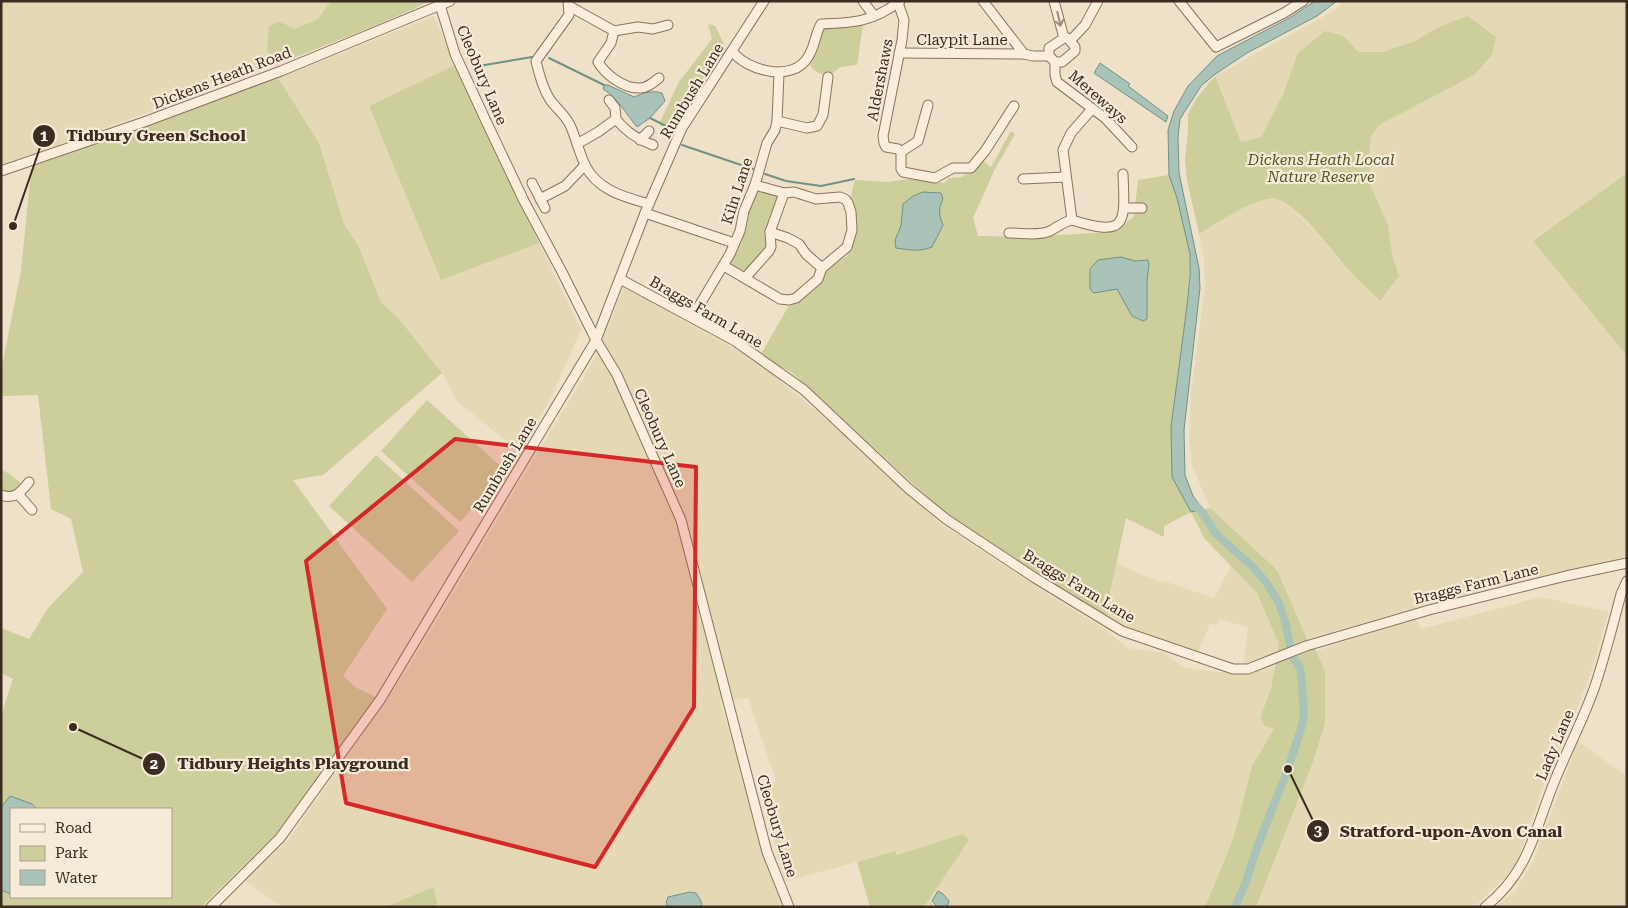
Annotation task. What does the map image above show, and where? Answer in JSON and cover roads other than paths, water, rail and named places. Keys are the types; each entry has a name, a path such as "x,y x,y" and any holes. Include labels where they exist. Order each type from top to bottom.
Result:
{"street":[{"name":"Dickens Heath Road","path":"1,171 144,122 281,71 450,1"},
{"name":"Rumbush Lane","path":"211,907 280,838 380,700 596,340 648,204 682,128 764,1"},
{"path":"863,1 874,16"},
{"path":"983,1 1024,54 1062,62 1075,51 1075,47 1067,39 1054,1"},
{"path":"1052,59 1049,48 1067,39 1085,25 1098,1"},
{"path":"1179,1 1216,47 1267,22 1303,1"},
{"path":"732,51 738,58 755,66 779,73 802,64 808,57 816,25 853,23 874,16 899,2"},
{"name":"Aldershaws","path":"899,2 904,20 883,136 886,147 898,149 901,152"},
{"path":"568,4 614,31 638,27 652,29 668,25"},
{"path":"568,4 568,15 538,58 550,99 569,124 594,179 601,186 648,204"},
{"name":"Cleobury Lane","path":"440,5 455,54 486,121 524,201 596,340 617,375 681,520 768,852 789,907"},
{"path":"614,31 611,43 598,62 601,67 618,81 638,88 648,86 659,78"},
{"name":"Claypit Lane","path":"899,53 1024,54"},
{"name":"Mereways","path":"1052,59 1057,82 1105,118 1132,147"},
{"name":"Kiln Lane","path":"696,311 724,266 740,231 744,211 755,185 767,143 775,130 779,73"},
{"path":"777,121 807,132 817,126 821,120 828,77"},
{"path":"609,100 615,108 616,119 624,129 640,140 652,145"},
{"path":"928,106 918,141 901,152 901,168 903,172 935,178 953,168 971,168 1014,106"},
{"path":"1072,220 1063,150 1071,133 1092,109"},
{"path":"577,144 616,119"},
{"path":"640,140 649,131"},
{"path":"540,199 565,186 586,165"},
{"path":"1010,232 1040,233 1050,231 1064,222 1072,220 1098,226 1113,227 1119,224 1123,218 1124,208 1123,174"},
{"path":"1023,178 1066,176"},
{"path":"532,183 545,208"},
{"path":"724,266 780,299 788,300 796,298 818,279 822,268 847,247 852,230 848,203 845,199 816,199 794,192 784,193 755,185"},
{"path":"745,278 769,251 771,246 770,232 784,193"},
{"path":"1124,208 1142,208"},
{"path":"645,213 734,244"},
{"path":"770,232 799,244 806,254 822,268"},
{"name":"Braggs Farm Lane","path":"620,279 735,341 804,390 909,489 946,519 1035,578 1122,631 1233,669 1248,669 1299,649 1429,610 1627,563"},
{"path":"688,306 708,317"},
{"path":"1,495 13,497 29,482"},
{"path":"18,494 32,510"},
{"name":"Lady Lane","path":"1485,907 1508,884 1531,848 1555,779 1595,686 1621,594 1627,581"}],"water":[{"path":"1315,1 1337,1 1317,16 1247,53 1214,75 1201,86 1180,119 1178,137 1179,173 1199,268 1200,288 1184,430 1185,475 1193,496 1203,509 1191,512 1172,477 1171,427 1187,306 1190,254 1177,198 1169,175 1168,130 1174,111 1188,86 1217,56 1291,17"},
{"path":"1100,63 1130,84 1128,86 1168,116 1166,122 1094,73"},
{"path":"604,85 634,97 648,92 662,93 665,101 650,118 637,127 617,102 603,89"},
{"path":"923,192 941,193 943,199 940,212 943,225 932,247 919,250 896,248 895,240 901,226 903,204 913,196"},
{"path":"1121,257 1135,261 1148,260 1147,319 1143,321 1132,316 1117,289 1094,293 1090,289 1090,269 1098,260"},
{"path":"10,796 32,804 36,808 10,808 10,894 1,890 1,807"},
{"path":"938,891 949,901 947,907 938,907 932,901"},
{"path":"690,892 696,893 702,907 668,907 666,903 668,897"}],"waterway":[{"path":"479,66 532,57"},
{"path":"549,58 604,85"},
{"path":"650,118 668,127"},
{"path":"682,145 753,169"},
{"path":"765,174 786,181 821,186 854,179"},
{"path":"1194,504 1202,512 1216,534 1254,568 1266,582 1279,603 1286,625 1292,656 1300,668 1302,684 1304,715 1301,729 1288,769 1235,907"}],"place":[{"name":"Tidbury Green School","path":"13,226"},
{"name":"Tidbury Heights Playground","path":"73,727"},
{"name":"Stratford-upon-Avon Canal","path":"1288,769"}],"park label":[{"name":"Dickens Heath Local Nature Reserve","path":"1321,168"}]}
